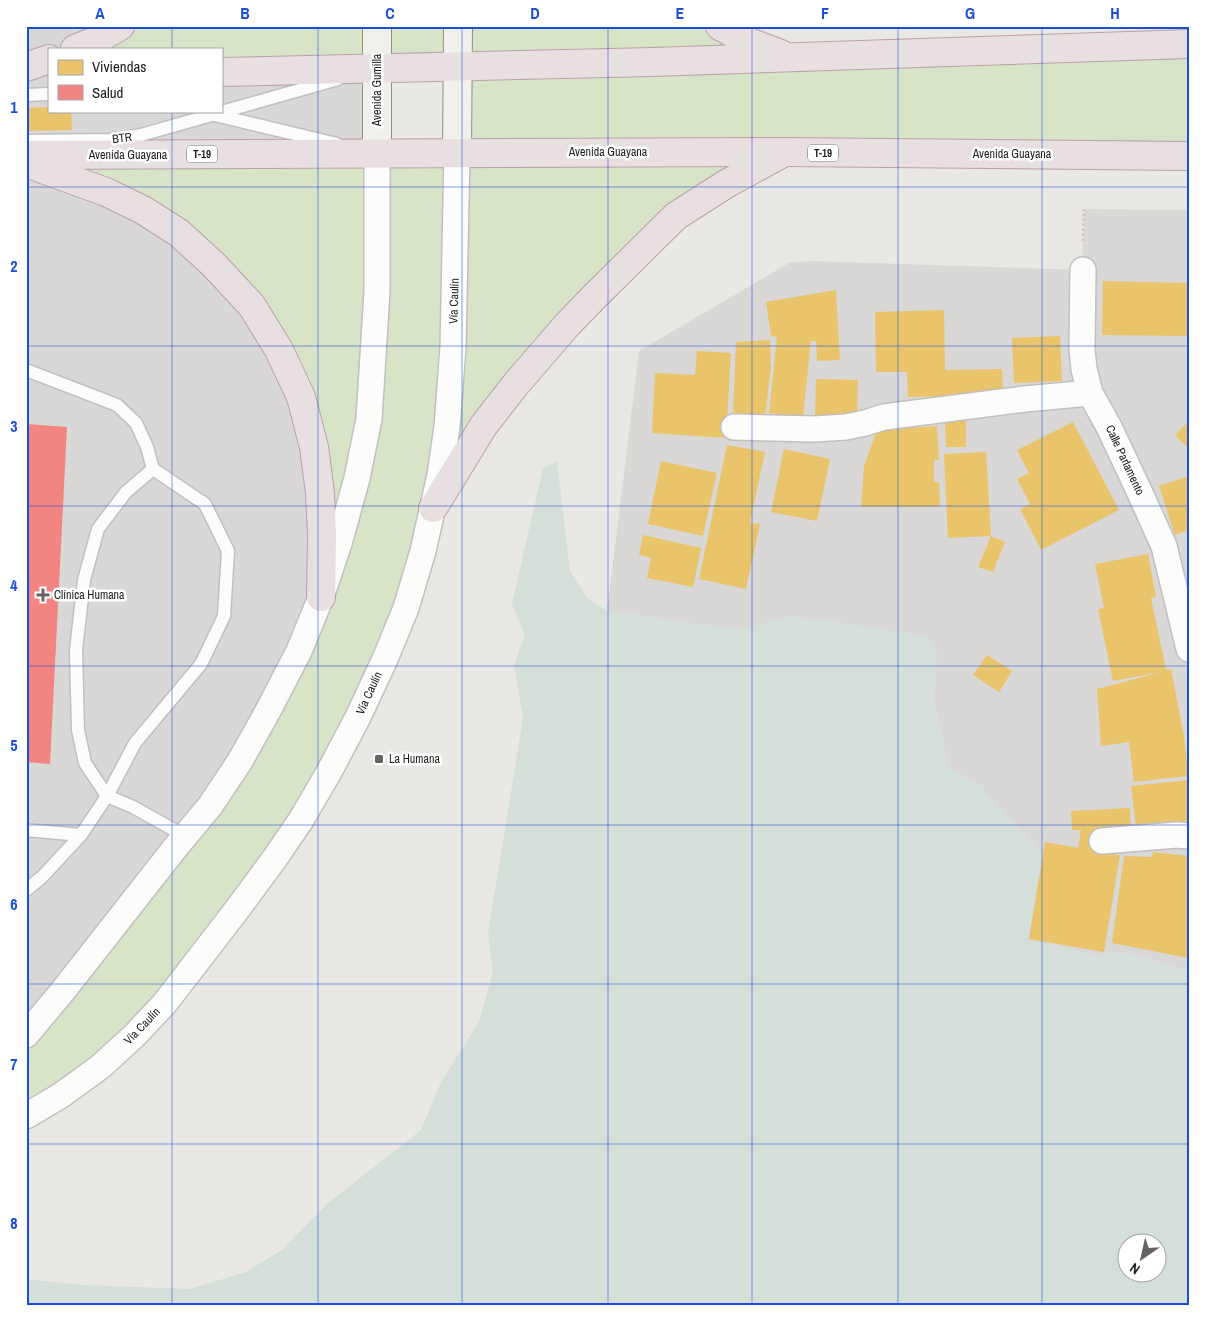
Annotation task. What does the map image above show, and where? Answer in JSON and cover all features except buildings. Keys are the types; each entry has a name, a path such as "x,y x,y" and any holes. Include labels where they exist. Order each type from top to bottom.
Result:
{"highway":[{"path":"78,48 95,41 120,26"},
{"path":"720,26 749,42 789,58"},
{"path":"222,72 789,58 1189,44"},
{"path":"26,67 48,59"},
{"path":"26,76 48,76"},
{"path":"433,508 484,425 516,384 594,297 676,216 726,184 783,152"},
{"name":"Avenida Guayana","path":"26,155 783,152 1189,156"},
{"path":"26,163 106,192 144,210 186,239 214,265 252,306 279,350 301,397 314,446 320,493 322,535 321,597"}],"main road":[{"name":"Avenida Gumilla","path":"377,26 377,154"},
{"path":"457,153 458,26"}],"street":[{"name":"Vía Caulín","path":"26,1116 60,1096 100,1067 134,1036 165,1003 239,908 300,820 358,718 385,659 406,608 423,551 440,475 447,427 453,347 457,153"},
{"path":"26,1035 210,806 240,761 299,651 321,597 340,540 357,478 369,419 377,292 377,154"},
{"name":"Calle Parlamento","path":"1083,270 1082,349 1084,369 1090,393 1110,426 1164,546 1178,560 1189,649"},
{"path":"734,427 846,428 884,417 1025,399 1090,393"},
{"path":"1102,841 1189,836"}],"lane":[{"name":"BTR","path":"222,112 377,68"},
{"path":"26,95 48,94"},
{"name":"BTR","path":"205,112 377,154"},
{"name":"BTR","path":"26,141 121,138 140,135 221,112"},
{"path":"26,370 117,405 136,423 147,447 153,469 204,504 228,551 224,616 201,664 136,743 107,796 81,835 42,877 26,890"},
{"path":"153,469 126,492 98,529 84,580 76,650 78,730 85,763 107,796 133,807 185,836"},
{"path":"26,830 81,835"}],"shaded area":[{"path":"26,26 377,26 357,478 269,709 26,1043"},
{"path":"1084,209 1189,210 1189,971 1127,953 1103,957 1028,940 1041,853 980,786 949,768 933,698 937,652 792,616 738,630 607,611 639,351 789,263 811,261 1082,270"},
{"path":"557,462 570,571 587,598 607,611 738,630 792,616 924,635 937,652 933,698 949,768 980,786 1042,853 1028,940 1103,957 1108,951 1127,953 1189,971 1189,1305 26,1305 26,1279 82,1285 190,1289 246,1272 282,1250 327,1204 421,1130 441,1082 479,1022 493,972 488,933 523,718 514,665 525,635 512,604 543,468"}],"green space":[{"path":"120,26 720,26 789,58 1189,44 1189,156 783,152 726,184 594,297 433,508 358,717 165,1003 26,1116 26,1043 176,855 299,651 322,535 279,350 179,233 26,163 457,153 458,67 222,72 222,48 77,48"}],"place":[{"name":"Clínica Humana","path":"43,595"},
{"name":"La Humana","path":"379,759"}]}
